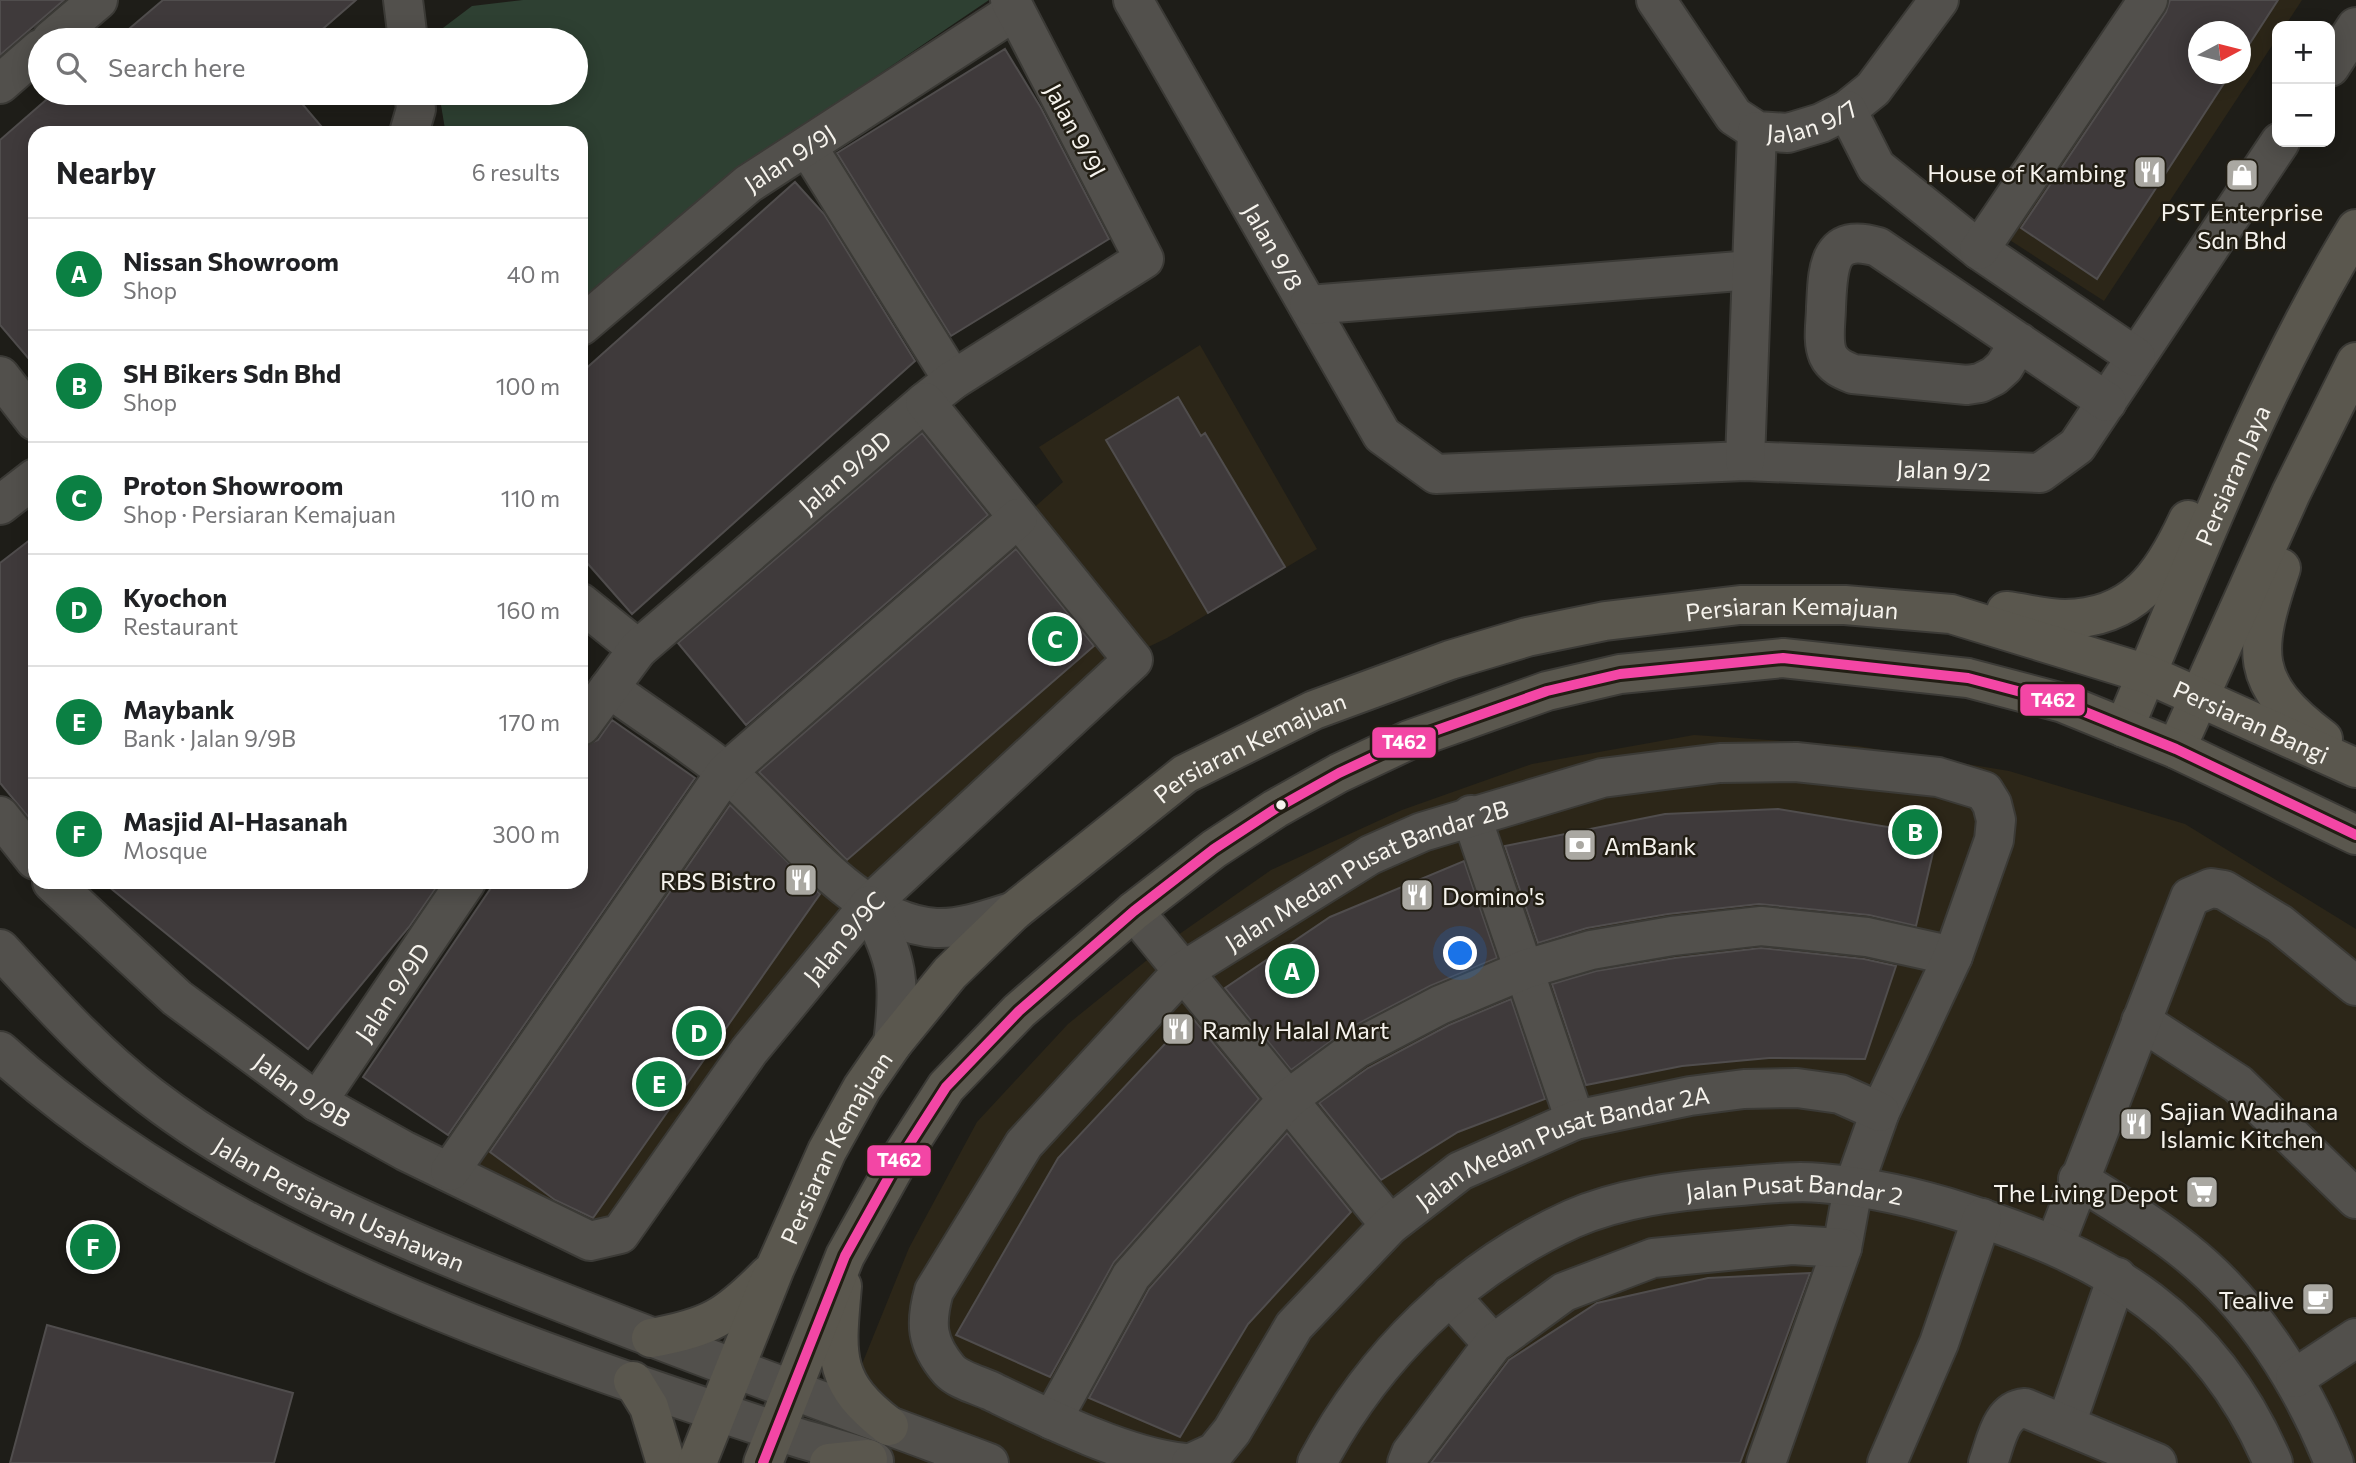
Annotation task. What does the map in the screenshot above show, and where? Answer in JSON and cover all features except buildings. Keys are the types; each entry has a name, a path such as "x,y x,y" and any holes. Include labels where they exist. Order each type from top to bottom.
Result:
{"main road":[{"name":"Persiaran Jaya","path":"2124,727 2239,457 2295,337 2356,229"},
{"path":"2176,749 2291,494 2356,362"},
{"path":"1951,614 2006,611 2063,619 2094,617 2135,599 2172,554 2202,491 2239,457"},
{"path":"2291,494 2290,541 2267,610 2261,658 2271,688 2297,719 2356,765"},
{"name":"Persiaran Kemajuan","path":"697,1463 775,1268 827,1151 862,1088 893,1044 950,973 1014,911 1185,774 1314,710 1450,660 1527,637 1605,621 1740,605 1845,605 1951,614 2147,674"},
{"name":"Persiaran Kemajuan","path":"770,1447 845,1256 894,1168 946,1087 1019,1011 1134,911 1214,849 1275,809 1339,773 1409,740 1547,691 1620,674 1783,658 1968,678 2063,703 2124,727"},
{"name":"Persiaran Bangi","path":"2147,674 2356,765"},
{"path":"2124,727 2356,835"},
{"path":"845,1256 839,1332 845,1378 853,1395 890,1426"},
{"path":"651,1338 707,1326 749,1295 775,1268"},
{"path":"633,1381 649,1407 666,1463"},
{"path":"829,1463 874,1461"}],"street":[{"path":"65,28 98,0"},
{"path":"403,0 406,28"},
{"name":"Jalan 9/8","path":"1133,0 1382,435 1436,474"},
{"name":"Jalan 9/7","path":"1656,0 1734,116 1757,131 1788,133 1821,123 1847,110 1873,89 1893,66 1940,0"},
{"path":"1979,250 2148,0"},
{"name":"Jalan 9/9J","path":"588,320 748,184 1011,6"},
{"name":"Jalan 9/9I","path":"1011,6 1144,259"},
{"path":"2335,59 2356,27"},
{"path":"0,84 28,60"},
{"path":"411,126 416,105"},
{"path":"1847,110 1876,167 1979,250 2136,357"},
{"path":"1745,461 1757,131"},
{"path":"450,1171 726,772 1018,518 939,391 807,146"},
{"name":"Jalan 9/2","path":"1436,474 1745,461 2040,472 2077,446 2277,147"},
{"path":"2019,342 1994,376 1966,385 1853,374 1839,368 1829,357 1825,343 1828,267 1834,253 1855,244 1878,247 2107,401"},
{"name":"Jalan 9/9D","path":"588,716 638,649 939,391 1144,259"},
{"path":"1309,305 1752,270"},
{"path":"0,376 28,412"},
{"path":"0,505 28,483"},
{"name":"Jalan 9/9C","path":"590,1241 620,1234 749,1051 869,905 1133,660 1018,518"},
{"path":"588,609 638,649"},
{"path":"609,688 726,772 827,870 869,905 913,923 935,928 976,923 1014,911"},
{"name":"Jalan Medan Pusat Bandar 2B","path":"1052,1420 951,1372 933,1348 927,1318 934,1291 1024,1144 1182,972 1370,856 1422,832 1471,815 1602,778 1720,763 1796,762 1938,777 1984,791 1992,804 1996,820 1994,840 1953,956"},
{"path":"1471,815 1526,969 1575,1120"},
{"path":"0,816 28,851"},
{"path":"2055,1244 2078,1179 2190,897 2211,888 2224,890 2280,924 2356,986"},
{"name":"Jalan 9/9B","path":"58,889 177,998 317,1101 405,1151 590,1241"},
{"name":"Jalan 9/9D","path":"317,1101 461,889"},
{"path":"869,905 894,957 898,999 893,1044"},
{"path":"1134,911 1390,1226"},
{"path":"1185,1463 1162,1461 1052,1420 1131,1276 1287,1100 1356,1049 1440,1005 1526,969 1591,950 1672,936 1761,926 1867,936 1953,956 1880,1112 1853,1188 1842,1248 1766,1463"},
{"name":"Jalan Persiaran Usahawan","path":"0,949 80,1035 151,1097 246,1160 405,1240 734,1371 989,1463"},
{"path":"2141,1021 2238,1084 2356,1199"},
{"path":"0,1051 107,1139 239,1217 432,1309 718,1412 770,1447 874,1461"},
{"name":"Jalan Medan Pusat Bandar 2A","path":"1191,1463 1215,1452 1232,1431 1294,1326 1390,1226 1460,1171 1575,1120 1690,1096 1744,1089 1797,1088 1840,1094 1880,1112"},
{"path":"2078,1179 2186,1251 2246,1313 2295,1378 2334,1463"},
{"name":"Jalan Pusat Bandar 2","path":"1317,1463 1367,1384 1406,1336 1492,1264 1546,1233 1572,1219 1631,1200 1696,1189 1819,1182 1909,1196 1982,1218 2055,1244 2117,1277 2172,1318 2200,1346 2225,1379 2263,1439 2273,1463"},
{"path":"1887,1463 1939,1343 1982,1218"},
{"path":"1407,1463 1411,1453 1493,1344 1563,1292 1653,1258 1792,1245 1842,1248"},
{"path":"432,1309 457,1261"},
{"path":"2066,1423 2117,1277"},
{"path":"1451,1296 1493,1344"},
{"path":"2295,1378 2356,1338"},
{"path":"1988,1463 2006,1415 2015,1409 2025,1408 2157,1463"}],"shaded area":[{"path":"2131,0 2302,0 2288,21 2272,21 2272,46 2251,78 2251,21 2188,21 2188,84 2247,84 2104,301 1982,222"},
{"path":"1200,345 1317,549 1167,638 1121,660 839,925 611,1229 463,1165 736,771 1063,482 1039,447"},
{"path":"1694,735 1858,746 2009,771 2185,824 2356,929 2356,1463 822,1463 909,1248 977,1122 1068,1024 1178,935 1271,870 1402,810 1532,764"}],"green space":[{"path":"523,0 989,0 757,157 588,293 588,126 444,126 441,105 588,105 588,28 443,28 472,6"}],"transit line":[{"name":"T462","path":"763,1463 845,1256 894,1168 946,1087 1019,1011 1134,911 1214,849 1275,809 1339,773 1409,740 1547,691 1620,674 1783,658 1968,678 2063,703 2176,749 2356,835"}],"place":[{"name":"House of Kambing","path":"2150,172"},
{"name":"PST Enterprise Sdn Bhd","path":"2242,175"},
{"name":"Proton Showroom","path":"1055,639"},
{"name":"SH Bikers Sdn Bhd","path":"1915,832"},
{"name":"AmBank","path":"1580,845"},
{"name":"RBS Bistro","path":"801,880"},
{"name":"Domino's","path":"1417,895"},
{"name":"Nissan Showroom","path":"1292,971"},
{"name":"Ramly Halal Mart","path":"1178,1029"},
{"name":"Kyochon","path":"699,1033"},
{"name":"Maybank","path":"659,1084"},
{"name":"Sajian Wadihana Islamic Kitchen","path":"2136,1124"},
{"name":"The Living Depot","path":"2202,1192"},
{"name":"Masjid Al-Hasanah","path":"93,1247"},
{"name":"Tealive","path":"2318,1299"}]}
